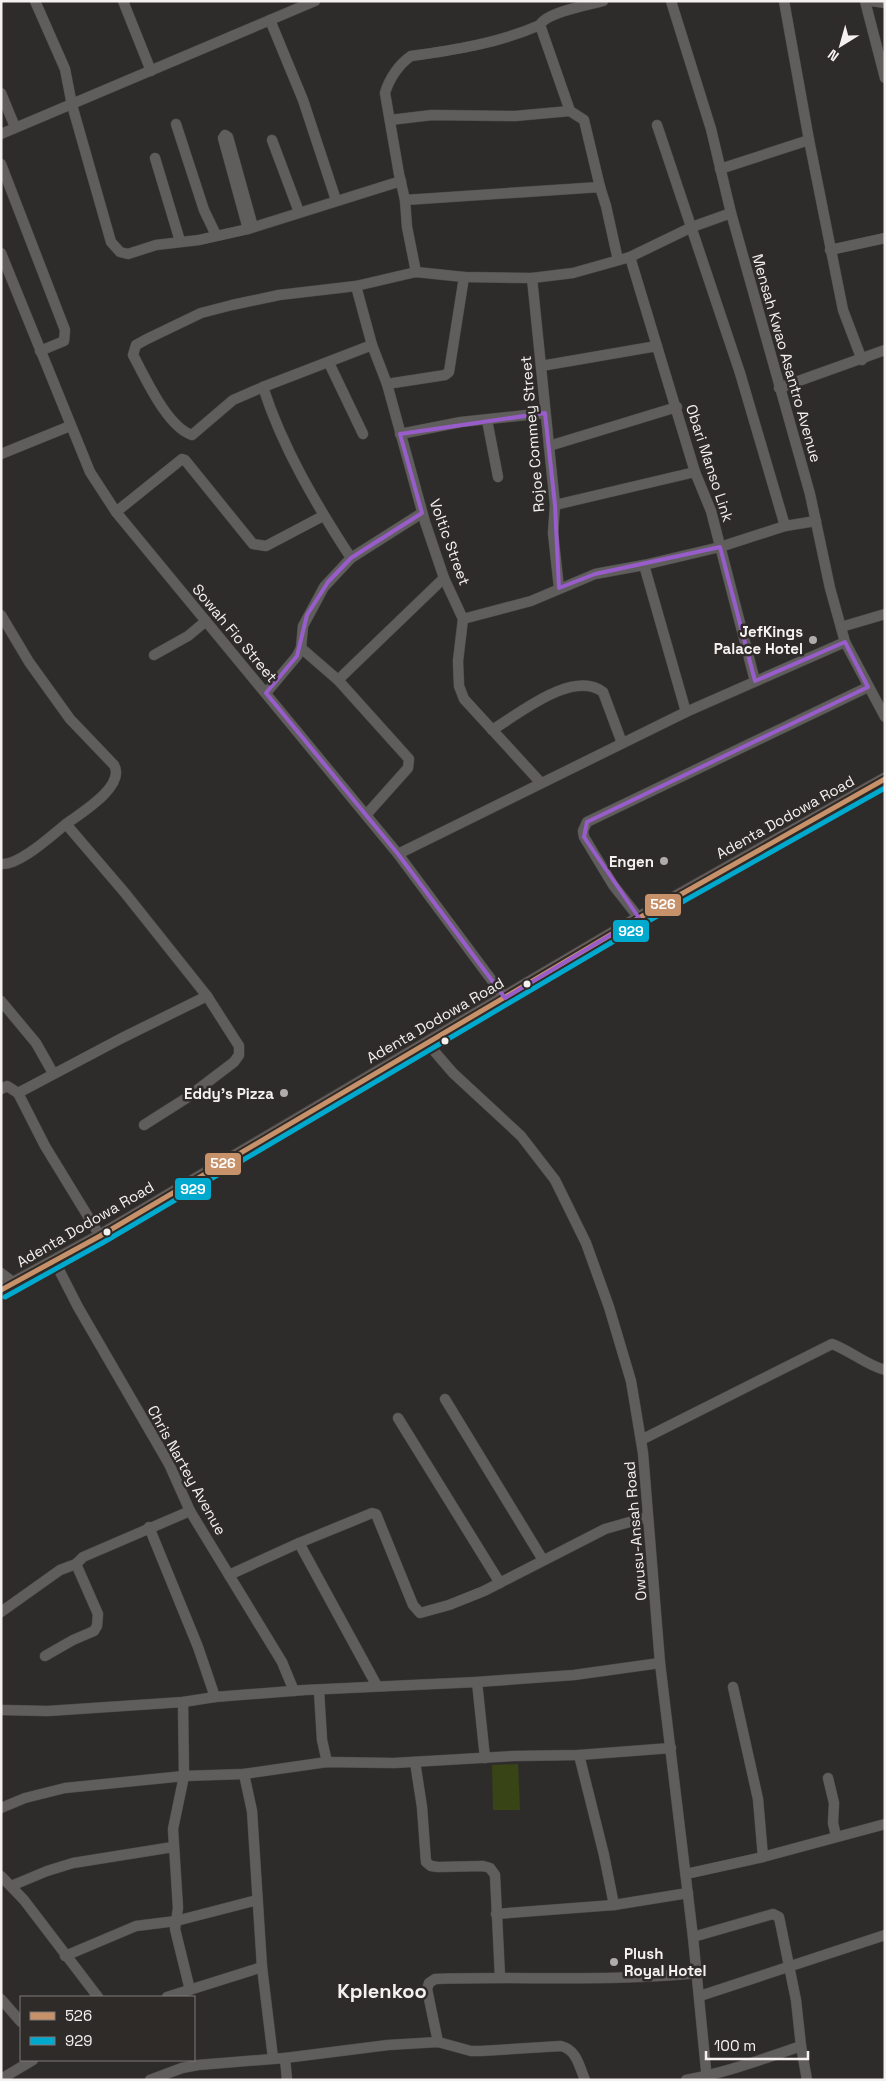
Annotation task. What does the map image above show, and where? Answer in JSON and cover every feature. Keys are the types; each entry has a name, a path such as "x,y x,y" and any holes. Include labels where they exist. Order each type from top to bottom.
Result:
{"main road":[{"name":"Adenta Dodowa Road","path":"1,1290 100,1236 639,918 885,779"}],"street":[{"path":"35,1 65,69 72,105 112,242 117,250 124,254 148,246 198,240 251,228 401,181"},
{"path":"1,134 315,1"},
{"path":"416,272 385,93 388,83 405,60 411,56 459,49 519,33 540,25 543,20 560,13 603,1"},
{"name":"Mensah Kwao Asantro Avenue","path":"671,1 711,129 731,213 816,521 845,642 885,717"},
{"path":"784,1 808,140 830,250 846,320 862,360"},
{"path":"864,1 885,78"},
{"path":"872,1 885,3"},
{"path":"127,2 151,71"},
{"path":"270,20 303,100 336,200"},
{"path":"540,25 570,111"},
{"path":"1,93 15,127"},
{"path":"390,120 432,115 515,116 570,111 584,120 618,260"},
{"path":"176,124 204,210 216,235"},
{"path":"657,125 740,372 785,526"},
{"path":"272,140 299,212"},
{"path":"720,169 808,140"},
{"path":"155,158 180,241"},
{"path":"1,164 65,330 64,341 40,351"},
{"path":"235,170 251,228"},
{"path":"405,200 600,187"},
{"path":"372,345 233,400 192,435 186,433 172,420 133,355 136,345 201,313 279,295 356,286 416,272 464,277 532,278 573,273 630,257 692,228 731,213"},
{"path":"830,250 885,238"},
{"name":"Sowah Fio Street","path":"1,253 90,472 116,512 398,854 506,998"},
{"name":"Obari Manso Link","path":"630,257 677,407 695,472 711,511 755,681"},
{"path":"387,384 444,375 449,372 464,277"},
{"name":"Rojoe Commey Street","path":"532,278 550,446 555,505 554,533 559,588"},
{"name":"Voltic Street","path":"356,286 372,345 387,384 422,512 444,578 463,619"},
{"path":"541,366 657,346"},
{"path":"779,388 862,360 885,350"},
{"path":"329,362 363,434"},
{"path":"263,387 270,408 323,516 351,558"},
{"path":"550,446 677,407"},
{"path":"400,434 545,413"},
{"path":"487,420 498,478"},
{"path":"1,454 70,426"},
{"path":"116,512 182,459 185,460 253,544 266,546 323,516"},
{"path":"555,505 695,472"},
{"path":"266,693 294,660 300,648 303,626 307,615 328,582 351,558 422,512"},
{"path":"541,783 464,699 459,686 458,661 463,619 531,601 595,574 644,565 720,547 785,526 816,521"},
{"path":"644,565 686,712"},
{"path":"338,680 444,578"},
{"path":"841,627 885,614"},
{"path":"1,615 29,662 70,719 117,770 113,783 106,793 42,845 10,864 1,864"},
{"path":"154,655 188,636 206,621"},
{"path":"398,854 686,712 845,642"},
{"path":"300,648 338,680 409,759 408,768 366,815"},
{"path":"492,730 552,694 581,685 589,685 603,692 622,743"},
{"path":"639,918 613,886 584,837 583,831 587,822 868,687"},
{"path":"66,824 125,893 208,996 239,1046 239,1055 234,1062 188,1097 144,1126"},
{"path":"18,1093 208,996"},
{"path":"1,1002 36,1043 53,1074"},
{"name":"Owusu-Ansah Road","path":"428,1044 453,1073 521,1136 540,1159 564,1198 586,1243 609,1307 631,1381 641,1440 657,1610 660,1663 700,1996 707,2078"},
{"path":"1,1089 7,1086 18,1093 45,1146 100,1236"},
{"name":"Chris Nartey Avenue","path":"55,1262 78,1307 169,1464 190,1511 282,1662 294,1691"},
{"path":"1,1273 14,1283"},
{"path":"641,1440 832,1344 848,1350 875,1367 885,1370"},
{"path":"445,1399 543,1560"},
{"path":"398,1418 500,1583"},
{"path":"1,1612 60,1570 76,1564 95,1550 190,1511"},
{"path":"229,1575 342,1524 372,1513 376,1514 413,1605 420,1613 450,1605 500,1583 605,1529 647,1517"},
{"path":"149,1527 200,1654 215,1698"},
{"path":"299,1543 377,1686"},
{"path":"45,1656 73,1640 94,1631 97,1626 98,1614 76,1564"},
{"path":"1,1710 48,1711 183,1702 294,1691 477,1682 574,1675 660,1663"},
{"path":"477,1682 485,1758"},
{"path":"733,1687 758,1799 763,1857"},
{"path":"319,1691 322,1740 327,1762"},
{"path":"183,1702 184,1776 173,1830 173,1847 178,1908 176,1921 178,1943 190,1990"},
{"path":"1,1808 25,1798 65,1788 184,1776 244,1774 327,1762 415,1762 580,1755 671,1748"},
{"path":"580,1755 614,1905"},
{"path":"415,1762 422,1807 426,1862 431,1866 438,1867 484,1866 490,1868 495,1875 500,1977"},
{"path":"244,1774 252,1811 262,1966 273,2058"},
{"path":"828,1778 834,1803 833,1816 836,1836"},
{"path":"686,1874 763,1857 885,1824"},
{"path":"11,1886 47,1871 73,1863 173,1847"},
{"path":"1,1876 44,1924 97,1996"},
{"path":"496,1914 614,1905 688,1893"},
{"path":"66,1956 136,1926 176,1921 257,1900"},
{"path":"693,1937 776,1915 781,1919 807,2080"},
{"path":"700,1996 885,1935"},
{"path":"170,1996 262,1966"},
{"path":"438,2042 428,1989 429,1983 435,1979 500,1977 616,1979 697,1972"},
{"path":"1,1999 20,2021"},
{"path":"150,2080 182,2068 198,2065 285,2058 370,2047 438,2042 476,2051 567,2047 575,2055 585,2080"},
{"path":"686,2080 707,2078 801,2046"},
{"path":"285,2058 287,2080"},
{"path":"1,2079 31,2061"}],"highlighted area":[{"path":"545,413 555,505 559,588 595,574 720,547 755,681 845,642 868,687 587,822 584,837 639,918 505,998 398,854 266,693 297,656 307,615 328,582 351,558 422,513 400,434"}],"green space":[{"path":"518,1764 520,1810 493,1810 492,1765"}],"transit line":[{"name":"526","path":"1,1290 100,1236 639,918 885,779"},
{"name":"929","path":"5,1297 104,1242 643,924 885,788"}],"place":[{"name":"JefKings Palace Hotel","path":"813,640"},
{"name":"Engen","path":"664,861"},
{"name":"Eddy's Pizza","path":"284,1093"},
{"name":"Plush Royal Hotel","path":"614,1962"}],"district":[{"name":"Kplenkoo","path":"382,1991"}]}
